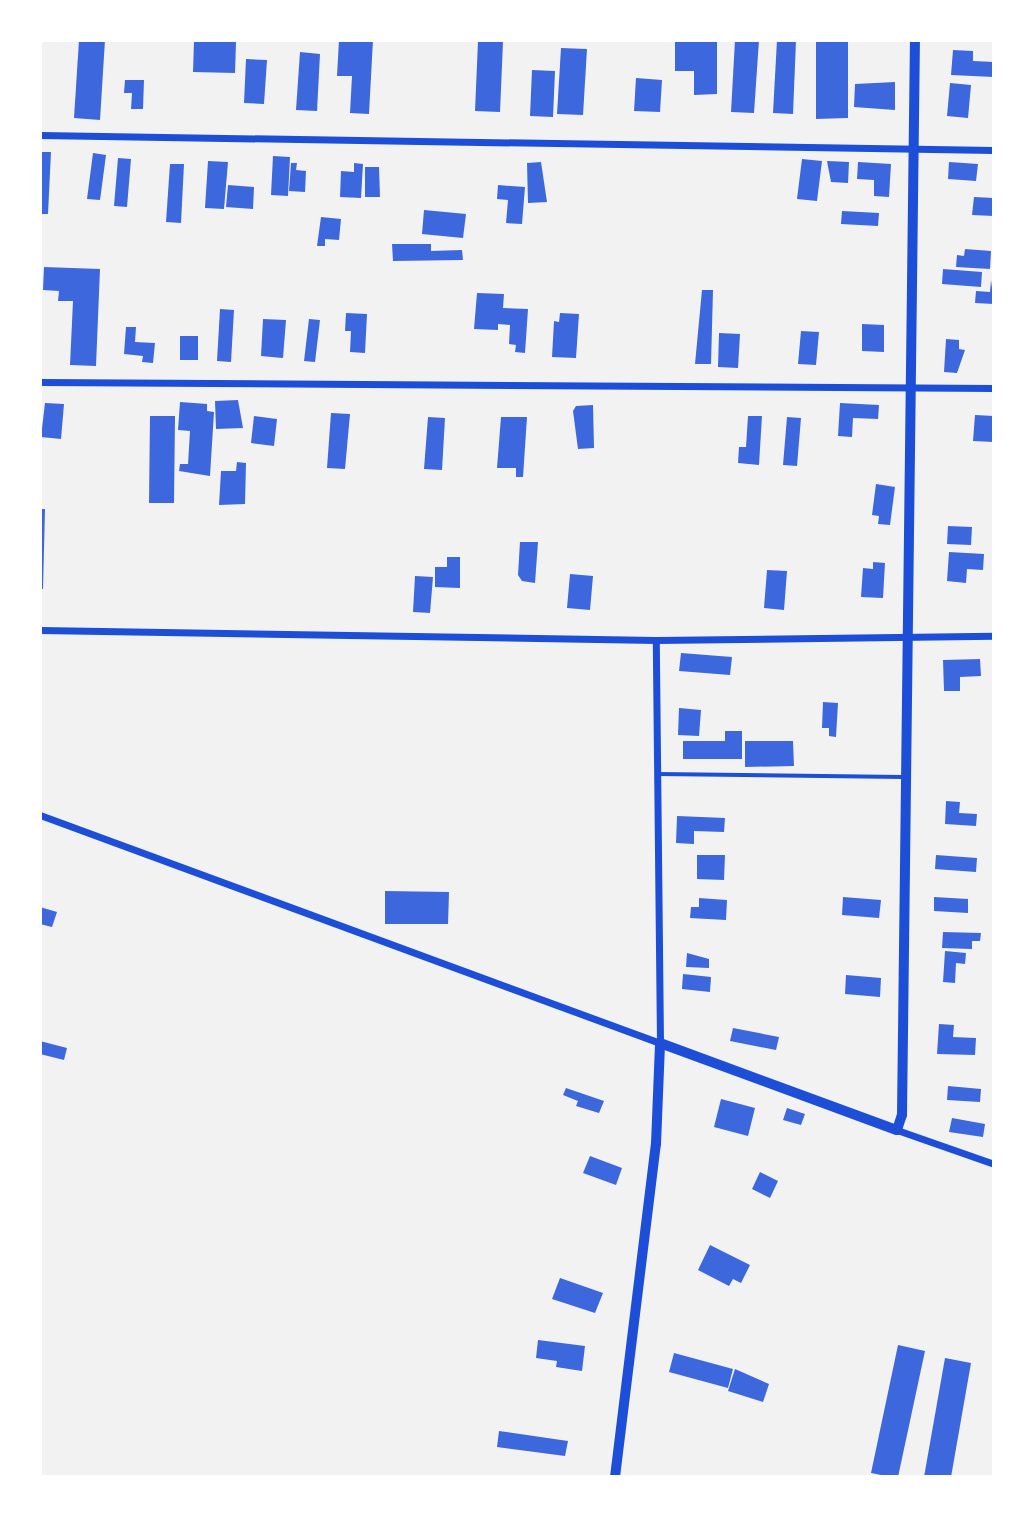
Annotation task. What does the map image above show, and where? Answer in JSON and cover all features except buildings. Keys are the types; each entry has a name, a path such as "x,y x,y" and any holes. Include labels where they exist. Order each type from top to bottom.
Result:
{"main road":[{"path":"615,1477 656,1144 660,1043 897,1130 902,1115 915,40"}],"street":[{"path":"40,135 994,150"},
{"path":"40,382 994,388"},
{"path":"40,630 656,640 994,636"},
{"path":"40,815 660,1043 656,640"},
{"path":"897,1130 994,1164"}],"lane":[{"path":"658,774 905,777"}]}
